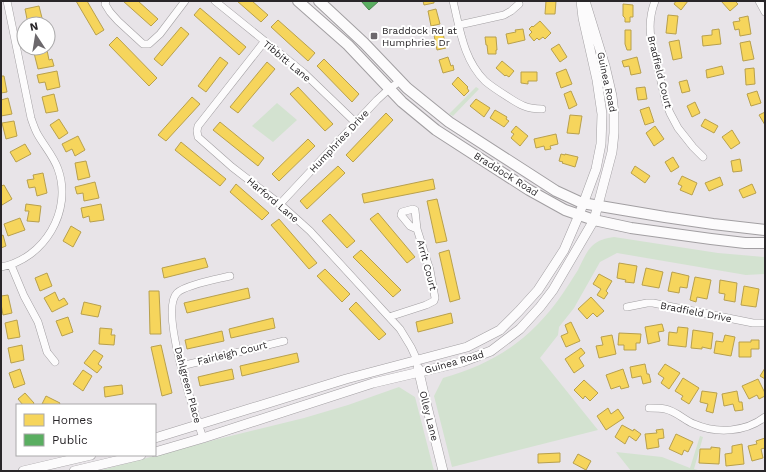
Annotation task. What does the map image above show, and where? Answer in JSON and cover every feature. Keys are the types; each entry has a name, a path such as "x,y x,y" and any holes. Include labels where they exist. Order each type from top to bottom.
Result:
{"main road":[{"name":"Braddock Road","path":"298,1 348,45 402,102 430,125 530,190 565,210 594,220 631,228 745,243 765,243"},
{"name":"Braddock Road","path":"319,1 364,43 407,88 449,122 556,191 582,204 713,224 765,230"},
{"name":"Guinea Road","path":"156,438 346,379 467,348 500,330 519,311 538,290 564,250 596,169 601,144 602,114 597,80 583,18 581,1"},
{"name":"Guinea Road","path":"156,452 373,383 462,362 491,351 520,329 553,290 594,220 612,152 614,114 612,96 605,66 585,1"},
{"name":"Olley Lane","path":"417,360 444,471"},
{"path":"23,471 87,456"},
{"path":"74,471 137,456"}],"street":[{"path":"1,267 11,265 29,256 47,239 61,208 62,192 59,170 36,131 31,118 7,1"},
{"path":"106,1 105,4 118,21 143,44 149,44 160,34 185,1"},
{"name":"Tibbitt Lane","path":"215,1 302,72 356,123"},
{"path":"453,1 463,43 469,59 476,71 496,90 522,106 533,109 542,109"},
{"name":"Bradfield Court","path":"655,1 651,10 649,28 666,103 678,128 703,157"},
{"path":"759,1 765,12"},
{"path":"459,25 504,15 518,4"},
{"name":"Harford Lane","path":"264,42 198,126 198,137 232,167 280,204 310,231 400,329 408,341 417,360"},
{"name":"Humphries Drive","path":"280,204 377,100 400,81"},
{"name":"Arrit Court","path":"389,317 426,305 434,301 435,298 430,270 417,230"},
{"path":"11,265 24,296 38,322 47,352 55,362"},
{"name":"Dahlgreen Place","path":"203,438 178,355 172,312 174,298 177,293 184,288 230,276"},
{"name":"Bradfield Drive","path":"627,307 653,303 753,323 765,323"},
{"name":"Fairleigh Court","path":"181,366 284,340"},
{"path":"649,408 665,409 695,425 716,430 740,428 764,418"}],"green space":[{"path":"476,87 479,89 453,116 449,114"},
{"path":"277,103 297,120 273,142 252,126"},
{"path":"614,237 718,253 765,257 765,274 746,275 617,253 600,262 574,308 559,327 558,335 540,358 598,430 452,467 434,396 443,378 482,364 506,350 528,334 555,305 592,246 597,242"},
{"path":"399,387 415,397 434,471 98,471 304,418 348,405"},
{"path":"700,436 703,437 694,469 702,471 631,471 616,452 662,457 690,468"}],"building: Homes":[{"path":"76,1 87,1 104,30 96,35"},
{"path":"123,1 138,1 158,19 151,26"},
{"path":"237,1 252,1 268,15 261,22"},
{"path":"423,1 434,1 434,3 424,5"},
{"path":"546,1 556,1 555,14 545,14"},
{"path":"676,1 688,1 681,10 674,4"},
{"path":"721,1 735,1 738,4 730,11"},
{"path":"623,4 633,5 633,17 630,17 630,22 625,22 625,18 623,16"},
{"path":"39,6 42,16 26,16 25,9"},
{"path":"200,8 246,47 239,55 194,15"},
{"path":"436,9 440,24 431,26 428,11"},
{"path":"668,15 678,16 676,34 666,33"},
{"path":"748,16 751,34 740,36 739,29 735,30 733,22 740,21 739,18"},
{"path":"278,20 315,53 308,61 271,27"},
{"path":"540,21 551,33 545,39 543,37 539,40 537,38 534,41 529,35 532,32 529,29"},
{"path":"181,27 189,34 162,66 154,59"},
{"path":"523,29 525,40 508,44 506,34 516,32 515,30"},
{"path":"719,29 721,44 703,46 702,36 712,35 712,30"},
{"path":"625,30 631,30 631,50 627,50 625,44"},
{"path":"443,33 446,48 437,50 434,35"},
{"path":"117,37 157,78 149,86 109,45"},
{"path":"485,37 496,37 496,54 488,54"},
{"path":"679,40 682,58 673,60 669,42"},
{"path":"750,41 754,59 743,61 740,43"},
{"path":"559,44 567,57 560,62 551,49"},
{"path":"35,56 48,56 49,60 52,59 54,66 38,69"},
{"path":"220,57 228,63 206,92 198,86"},
{"path":"448,57 454,70 443,73 439,60"},
{"path":"637,57 641,73 631,75 629,66 624,67 622,61"},
{"path":"324,59 359,94 352,102 317,66"},
{"path":"502,61 514,71 509,77 506,75 505,76 496,68"},
{"path":"267,62 275,69 238,113 230,107"},
{"path":"722,66 724,74 707,78 706,70"},
{"path":"754,68 755,84 746,85 745,69"},
{"path":"566,69 572,84 561,88 556,73"},
{"path":"57,71 60,87 47,90 45,82 39,83 37,75"},
{"path":"521,72 537,72 537,81 528,81 528,84 521,83"},
{"path":"1,76 4,76 7,92 1,93"},
{"path":"458,77 468,87 467,88 469,91 464,96 452,84"},
{"path":"687,80 690,91 682,93 679,82"},
{"path":"298,87 333,124 325,131 290,94"},
{"path":"645,87 647,99 638,100 636,88"},
{"path":"571,91 577,105 569,109 564,94"},
{"path":"757,91 761,103 751,106 747,94"},
{"path":"54,94 58,111 46,113 42,97"},
{"path":"192,97 200,104 166,141 158,135"},
{"path":"8,98 12,114 1,116 1,100"},
{"path":"476,99 490,108 484,117 470,106"},
{"path":"695,102 700,113 692,117 687,106"},
{"path":"649,107 654,122 645,125 640,110"},
{"path":"495,110 507,117 506,119 509,121 504,127 490,118"},
{"path":"765,112 765,125 759,115"},
{"path":"386,113 393,120 353,162 346,155"},
{"path":"570,115 582,116 579,134 567,133"},
{"path":"59,119 68,133 59,139 50,125"},
{"path":"705,119 718,126 714,133 701,126"},
{"path":"14,121 17,136 6,139 2,123"},
{"path":"220,122 264,158 258,166 213,130"},
{"path":"516,126 528,136 520,146 511,138 514,134 511,132"},
{"path":"655,126 664,139 654,146 646,133"},
{"path":"732,130 740,143 731,149 722,137"},
{"path":"556,134 558,144 550,146 551,149 545,150 544,146 536,148 534,139"},
{"path":"78,136 85,150 75,156 72,149 66,152 62,144"},
{"path":"308,139 315,146 279,181 272,174"},
{"path":"181,142 226,179 220,186 175,150"},
{"path":"25,144 31,154 16,162 10,152"},
{"path":"561,154 578,157 575,167 559,161"},
{"path":"673,157 679,167 671,172 665,162"},
{"path":"740,159 742,171 733,172 731,161"},
{"path":"86,161 90,177 78,180 75,163"},
{"path":"338,166 345,173 307,209 300,201"},
{"path":"635,166 650,176 645,183 631,173"},
{"path":"43,173 47,193 37,196 35,187 29,188 27,180 34,179 33,175"},
{"path":"682,176 697,183 692,195 680,190 682,186 678,184"},
{"path":"720,177 723,185 709,191 705,183"},
{"path":"433,179 435,189 364,203 362,194"},
{"path":"95,182 99,198 84,201 83,193 77,194 75,187"},
{"path":"236,184 269,213 262,220 230,192"},
{"path":"752,184 756,193 743,198 739,190"},
{"path":"4,185 12,199 2,205 1,186"},
{"path":"437,199 447,241 436,243 427,201"},
{"path":"26,204 41,206 39,222 27,221 29,211 25,211"},
{"path":"101,204 104,220 90,222 89,216 83,218 81,208"},
{"path":"378,213 415,257 407,263 370,219"},
{"path":"330,214 355,241 347,248 322,221"},
{"path":"20,218 25,230 8,236 4,224"},
{"path":"279,219 317,263 309,269 271,225"},
{"path":"71,226 81,232 73,247 63,241"},
{"path":"3,235 6,246 1,248 1,236"},
{"path":"361,250 401,290 393,297 353,257"},
{"path":"449,250 460,299 450,302 439,253"},
{"path":"205,258 208,267 164,278 162,268"},
{"path":"619,263 637,266 634,283 625,282 626,280 617,278"},
{"path":"646,268 663,272 659,288 642,285"},
{"path":"325,269 350,294 342,302 317,276"},
{"path":"672,272 689,276 687,288 680,287 679,293 668,291"},
{"path":"47,273 52,286 40,291 35,278"},
{"path":"599,274 612,281 606,291 608,293 604,299 597,295 601,289 593,284"},
{"path":"695,277 711,280 707,299 697,297 696,302 690,300"},
{"path":"720,280 737,283 735,302 724,300 725,294 719,293"},
{"path":"744,286 759,289 756,307 741,305"},
{"path":"248,288 250,298 187,313 184,303"},
{"path":"149,291 159,291 161,334 150,334"},
{"path":"55,292 59,301 64,298 68,304 52,312 44,298"},
{"path":"8,295 12,313 3,315 1,296"},
{"path":"591,297 604,311 597,317 593,313 587,319 578,309"},
{"path":"84,302 101,306 98,317 81,314"},
{"path":"356,302 386,334 379,340 349,309"},
{"path":"451,313 453,323 418,332 416,322"},
{"path":"68,317 73,332 62,336 56,321"},
{"path":"273,318 275,328 231,338 229,329"},
{"path":"17,320 20,337 8,339 5,323"},
{"path":"571,322 580,341 566,347 561,336 568,333 565,325"},
{"path":"662,324 664,331 658,332 660,341 648,344 645,327"},
{"path":"678,327 688,328 686,347 668,345 669,332 677,333"},
{"path":"100,328 112,329 111,335 115,335 114,345 99,344"},
{"path":"693,330 713,333 711,349 702,347 702,349 691,348"},
{"path":"222,331 224,341 187,349 185,340"},
{"path":"619,333 641,334 640,343 636,343 636,350 624,350 624,345 618,345"},
{"path":"612,335 616,354 599,358 596,346 603,345 601,337"},
{"path":"725,335 735,337 731,356 714,353 716,341 723,342"},
{"path":"751,340 759,340 759,349 751,349 751,357 739,357 739,342 751,342"},
{"path":"22,345 24,360 11,363 8,348"},
{"path":"161,345 172,393 162,396 151,347"},
{"path":"581,348 585,353 579,358 584,366 574,373 565,359"},
{"path":"94,350 103,356 98,364 102,367 97,373 84,363"},
{"path":"297,353 299,362 242,376 240,366"},
{"path":"645,364 647,374 649,374 651,382 643,384 641,376 632,378 630,367"},
{"path":"665,364 680,373 669,389 661,383 664,378 658,374"},
{"path":"765,368 765,379 760,376"},
{"path":"20,369 25,384 14,388 9,373"},
{"path":"232,369 234,379 200,386 198,377"},
{"path":"623,369 629,387 621,389 620,386 611,389 606,375"},
{"path":"83,370 92,376 83,391 73,384"},
{"path":"683,378 699,388 689,404 681,399 683,396 675,391"},
{"path":"758,379 765,396 759,399 757,395 749,399 742,386"},
{"path":"584,380 598,393 590,401 585,396 583,399 574,390"},
{"path":"122,385 123,394 105,397 104,387"},
{"path":"702,391 717,393 713,413 706,411 708,404 700,402"},
{"path":"737,391 739,402 742,402 743,410 735,411 733,404 724,406 722,394"},
{"path":"25,393 34,403 22,404 18,399"},
{"path":"46,396 60,403 60,404 42,404"},
{"path":"608,408 611,414 618,409 624,418 606,430 597,416"},
{"path":"622,425 633,431 634,429 641,434 636,441 629,436 625,444 615,437"},
{"path":"663,429 664,438 658,439 659,447 647,449 645,434 657,433 656,430"},
{"path":"676,434 693,442 688,452 684,450 682,455 669,449"},
{"path":"765,438 765,448 761,449 763,458 752,461 748,446 757,444 756,441"},
{"path":"742,444 744,464 726,466 725,454 732,453 732,446"},
{"path":"711,447 720,448 719,464 699,463 700,449 711,449"},
{"path":"560,453 560,462 538,463 538,454"},
{"path":"578,454 591,461 586,470 573,463"}],"building: Public":[{"path":"361,1 379,1 369,10"}],"place":[{"name":"Braddock Rd at Humphries Dr","path":"374,36"}]}
